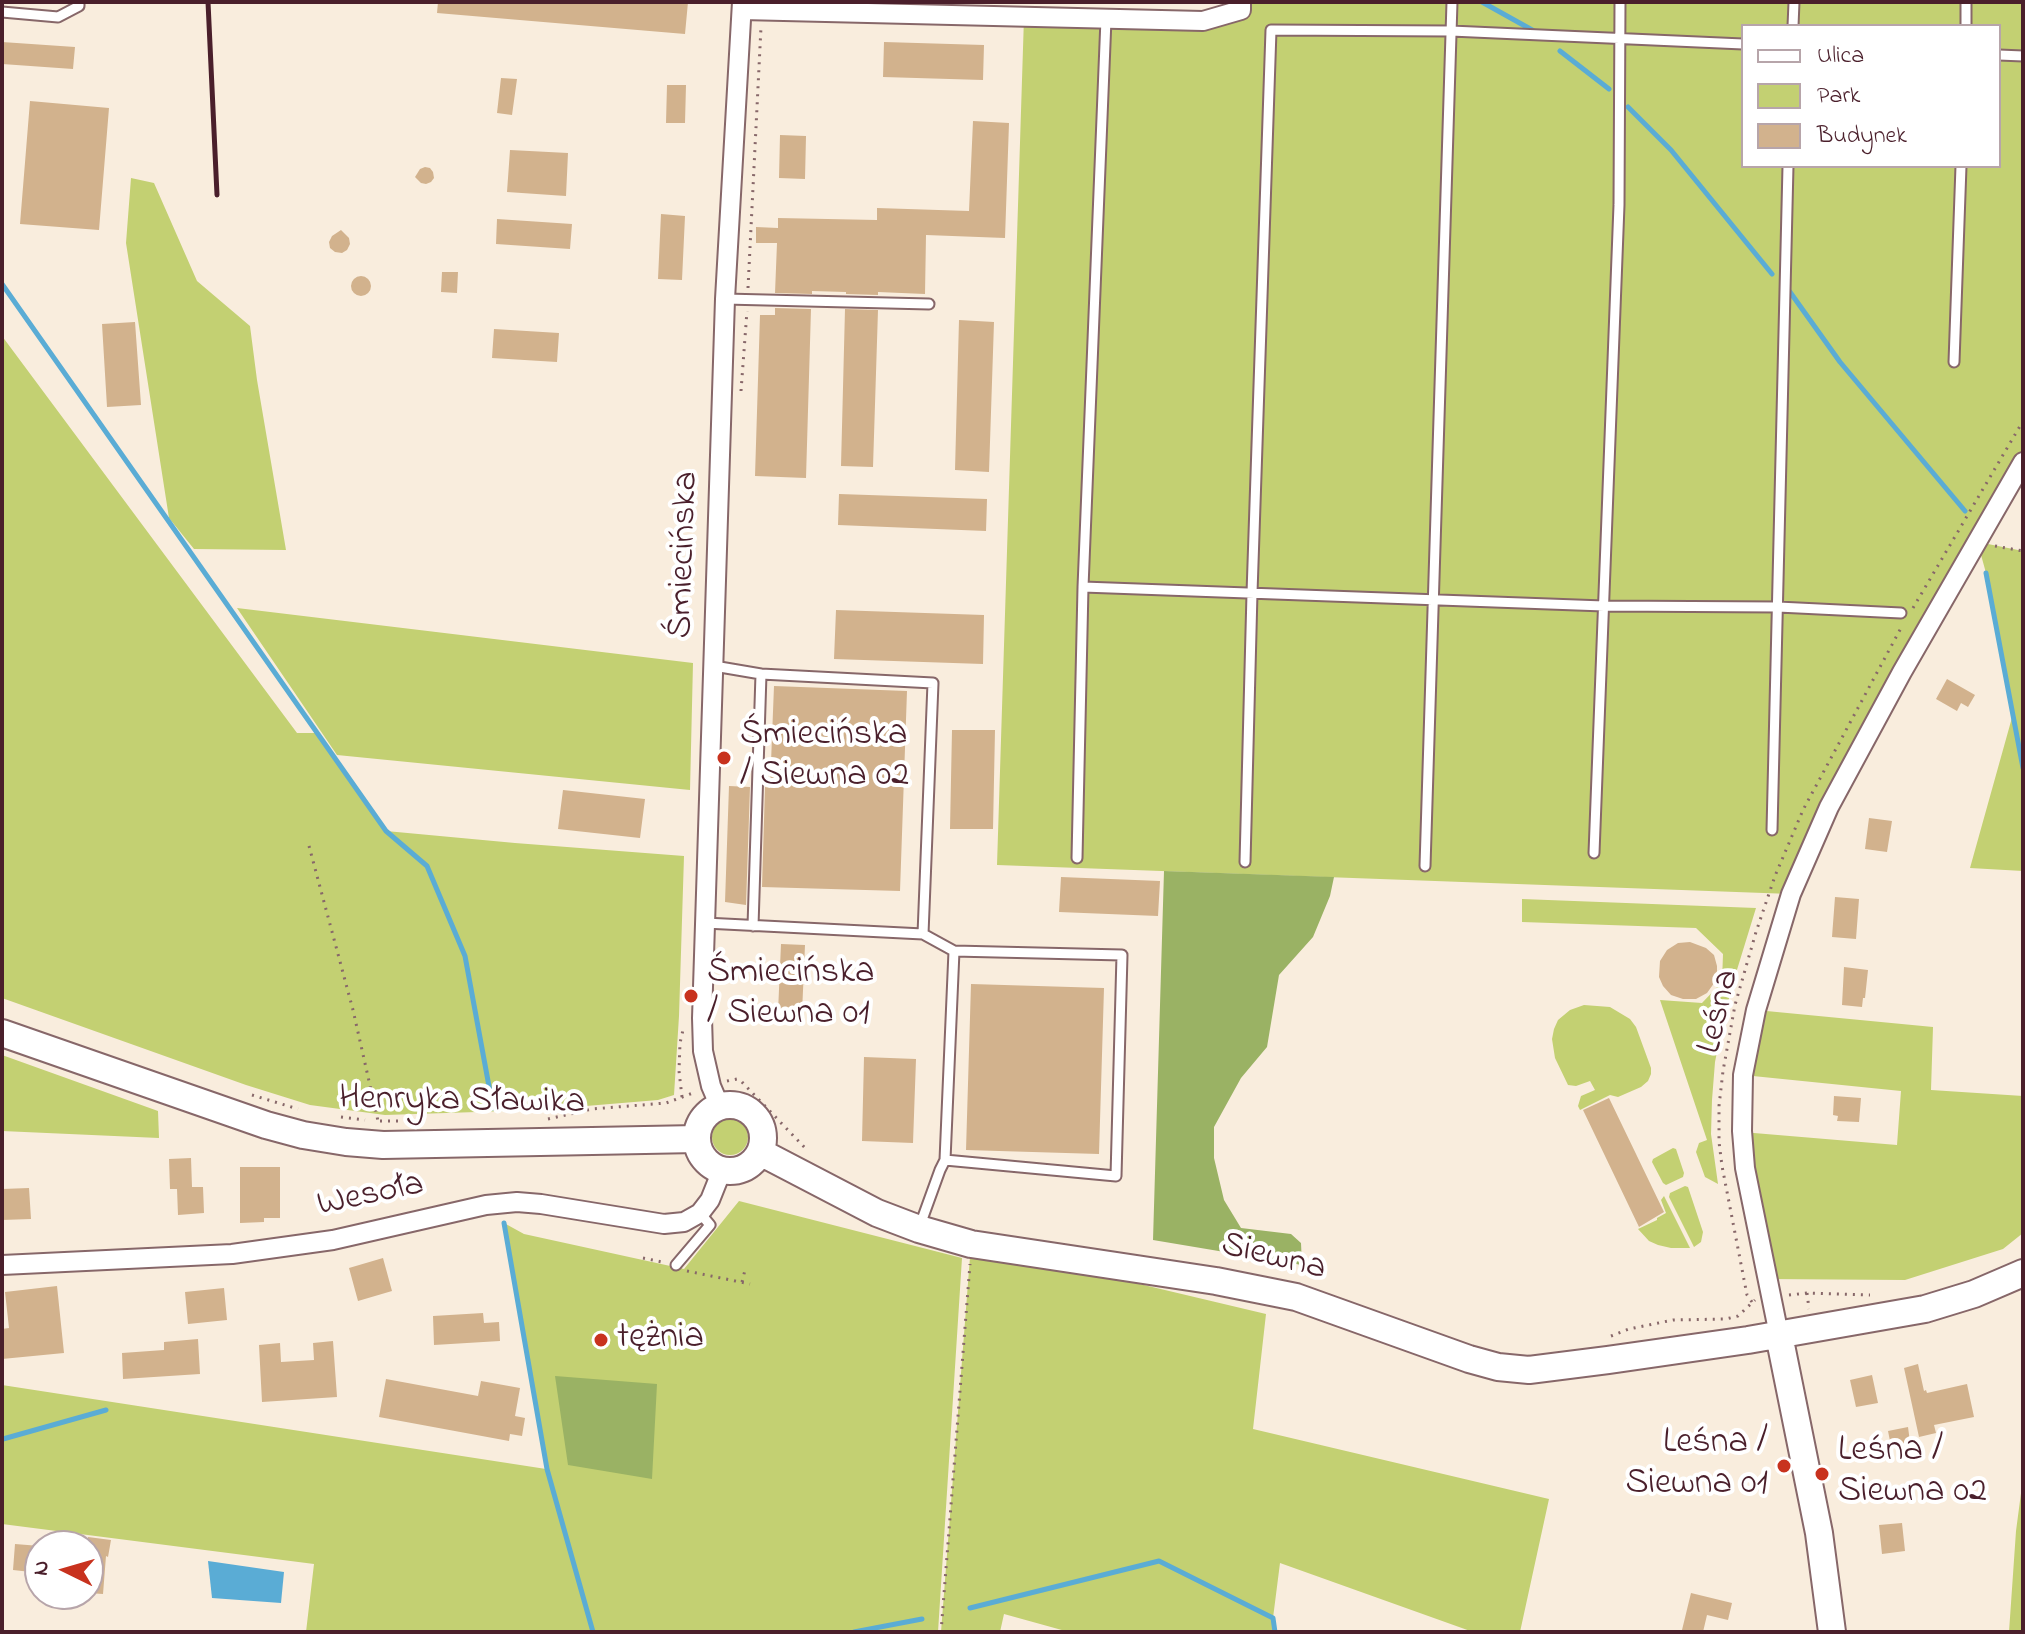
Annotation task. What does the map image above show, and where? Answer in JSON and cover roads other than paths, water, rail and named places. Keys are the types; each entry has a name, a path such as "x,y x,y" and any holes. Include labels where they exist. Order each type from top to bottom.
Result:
{"main road":[{"name":"Henryka Sławika","path":"2,1033 266,1125 346,1142 380,1133 697,1139"},
{"path":"715,1097 739,1106 759,1123 763,1133 760,1152 748,1166 731,1171 715,1168 704,1159 698,1147 697,1132 714,1109 715,1097"},
{"name":"Siewna","path":"760,1152 877,1213 971,1244 1216,1281 1296,1297 1441,1350 1498,1367 1529,1370 1779,1335 1937,1306 2023,1273"},
{"name":"Leśna","path":"1779,1335 1819,1533 1832,1632"}],"street":[{"path":"742,6 1203,21 1241,10 1241,2"},
{"name":"Śmiecińska","path":"715,1097 703,1051 705,923 725,299 742,6"},
{"name":"Leśna","path":"1779,1335 1745,1168 1742,1131 1743,1075 1756,1010 1791,894 1829,807 1902,672 2023,462"},
{"path":"700,1213 710,1200 722,1170"},
{"name":"Wesoła","path":"2,1265 232,1254 333,1240 486,1205 517,1202 664,1224 684,1222 700,1213"}],"lane":[{"path":"2,12 58,17 79,6 79,2"},
{"path":"1425,866 1452,2"},
{"path":"1594,853 1619,205 1620,2"},
{"path":"1793,24 1794,2"},
{"path":"1966,2 1966,24"},
{"path":"1077,858 1083,587 1106,19"},
{"path":"1245,862 1271,30 1451,31 1741,44"},
{"path":"2001,55 2023,56"},
{"path":"1772,830 1788,168"},
{"path":"1954,362 1961,168"},
{"path":"725,299 929,304"},
{"path":"1083,587 1604,606 1778,607 1901,613"},
{"path":"714,666 761,674 933,683 923,934"},
{"path":"753,926 761,674"},
{"path":"705,923 923,934 954,951 1122,955 1116,1176 945,1160"},
{"path":"919,1229 945,1160 954,951"},
{"path":"676,1265 710,1225 700,1213"}],"water":[{"path":"208,1561 284,1572 281,1603 212,1598"}],"waterway":[{"path":"1482,2 1534,31"},
{"path":"1560,51 1609,89"},
{"path":"1628,107 1671,150 1772,274"},
{"path":"2,284 386,831 427,866 465,956 493,1108"},
{"path":"1790,292 1840,362 1965,511"},
{"path":"1986,573 2023,768"},
{"path":"504,1223 547,1469 593,1632"},
{"path":"3,1439 106,1410"},
{"path":"970,1608 1159,1561 1273,1618 1275,1632"},
{"path":"854,1632 922,1619"}],"railway":[{"path":"208,2 217,195"}],"place":[{"name":"Śmiecińska / Siewna 02","path":"724,758"},
{"name":"Śmiecińska / Siewna 01","path":"691,996"},
{"name":"tężnia","path":"601,1340"},
{"name":"Leśna / Siewna 01","path":"1784,1466"},
{"name":"Leśna / Siewna 02","path":"1822,1474"}]}
